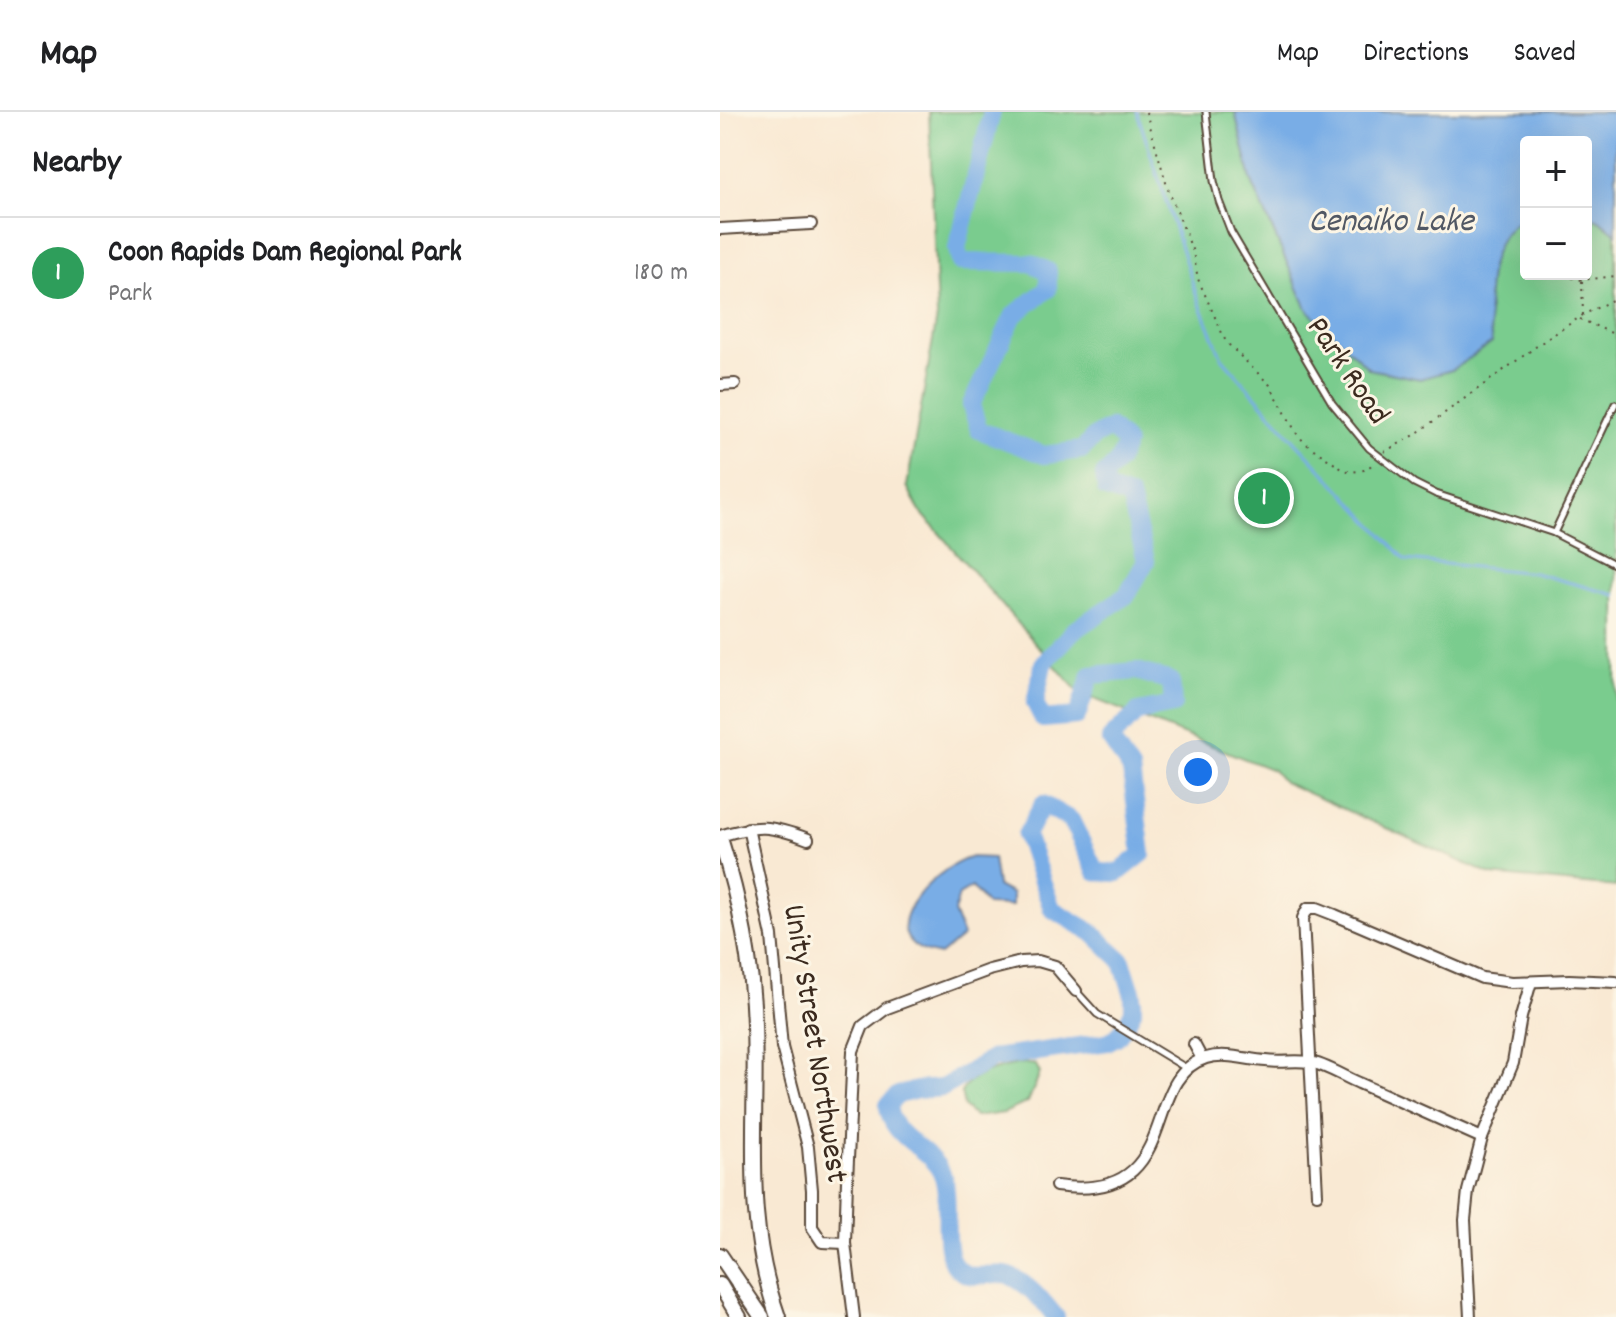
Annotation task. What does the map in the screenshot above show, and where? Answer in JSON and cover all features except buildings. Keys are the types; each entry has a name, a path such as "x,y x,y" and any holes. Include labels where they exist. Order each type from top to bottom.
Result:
{"main road":[{"path":"720,837 741,914 749,964 754,1026 753,1206 765,1276 778,1317"},
{"path":"720,1255 762,1317"},
{"path":"722,1288 739,1317"}],"street":[{"path":"720,229 811,224"},
{"path":"720,385 735,384"},
{"path":"720,837 748,828 775,827 808,839"},
{"name":"Unity Street Northwest","path":"748,828 772,936 782,1047 808,1147 812,1227 822,1242 831,1245 845,1243"},
{"path":"1317,1194 1303,918 1308,908 1317,908 1466,973 1498,981 1616,982"},
{"path":"854,1317 845,1243 853,1051 863,1026 887,1008 989,970 1021,962 1038,961 1055,966 1076,991"},
{"path":"1470,1317 1465,1220 1468,1191 1482,1138 1513,1063 1531,982"},
{"path":"1194,1044 1202,1059"},
{"path":"1056,1186 1106,1186 1129,1174 1148,1151 1175,1085 1188,1069 1202,1059 1228,1056 1267,1062 1311,1062 1482,1138"}],"lane":[{"name":"Park Road","path":"1206,112 1214,181 1231,232 1344,421 1379,458 1414,483 1436,494 1554,533 1616,565"},
{"path":"1554,533 1615,404"},
{"path":"1076,991 1097,1014 1188,1069"}],"path":[{"path":"1146,112 1160,164 1190,243 1198,279 1226,342 1270,385 1305,443 1342,469 1351,472 1364,470 1390,447 1413,436 1583,315 1616,298"},
{"path":"1592,279 1616,276"},
{"path":"1582,280 1583,315"},
{"path":"1579,318 1616,335"}],"green space":[{"path":"929,112 1616,112 1616,887 1491,875 1283,782 1273,770 1079,693 919,510 907,486 937,317"},
{"path":"1023,1063 1036,1065 1040,1073 1028,1102 1004,1113 975,1117 964,1107 961,1092 973,1079"}],"water":[{"name":"Cenaiko Lake","path":"1235,112 1616,112 1616,234 1592,217 1592,136 1520,136 1520,219 1503,236 1493,261 1488,302 1492,343 1452,370 1420,379 1369,369 1307,309 1251,180"},
{"path":"972,857 993,858 997,886 1012,894 1012,906 987,905 972,887 959,895 954,912 963,936 940,955 918,948 907,936 905,921 911,906 938,876"}],"waterway":[{"path":"992,112 957,248 960,262 1031,263 1048,271 1048,289 1014,315 971,405 979,430 1044,455 1082,450 1095,436 1111,428 1126,443 1118,462 1104,475 1106,489 1130,497 1146,561 1127,595 1073,631 1043,664 1035,703 1043,719 1077,716 1091,675 1137,671 1171,681 1173,705 1138,712 1110,739 1131,770 1142,854 1118,873 1096,872 1071,820 1043,804 1026,835 1052,909 1093,933 1122,961 1133,995 1133,1011 1127,1023 1117,1037 1107,1042 993,1058 942,1088 898,1095 888,1105 895,1126 936,1164 942,1174 949,1251 958,1269 969,1275 1012,1277 1033,1292 1056,1317"},
{"path":"1137,112 1196,294 1222,358 1406,560 1534,573 1616,595"}],"place":[{"name":"Coon Rapids Dam Regional Park","path":"1264,498"}]}
